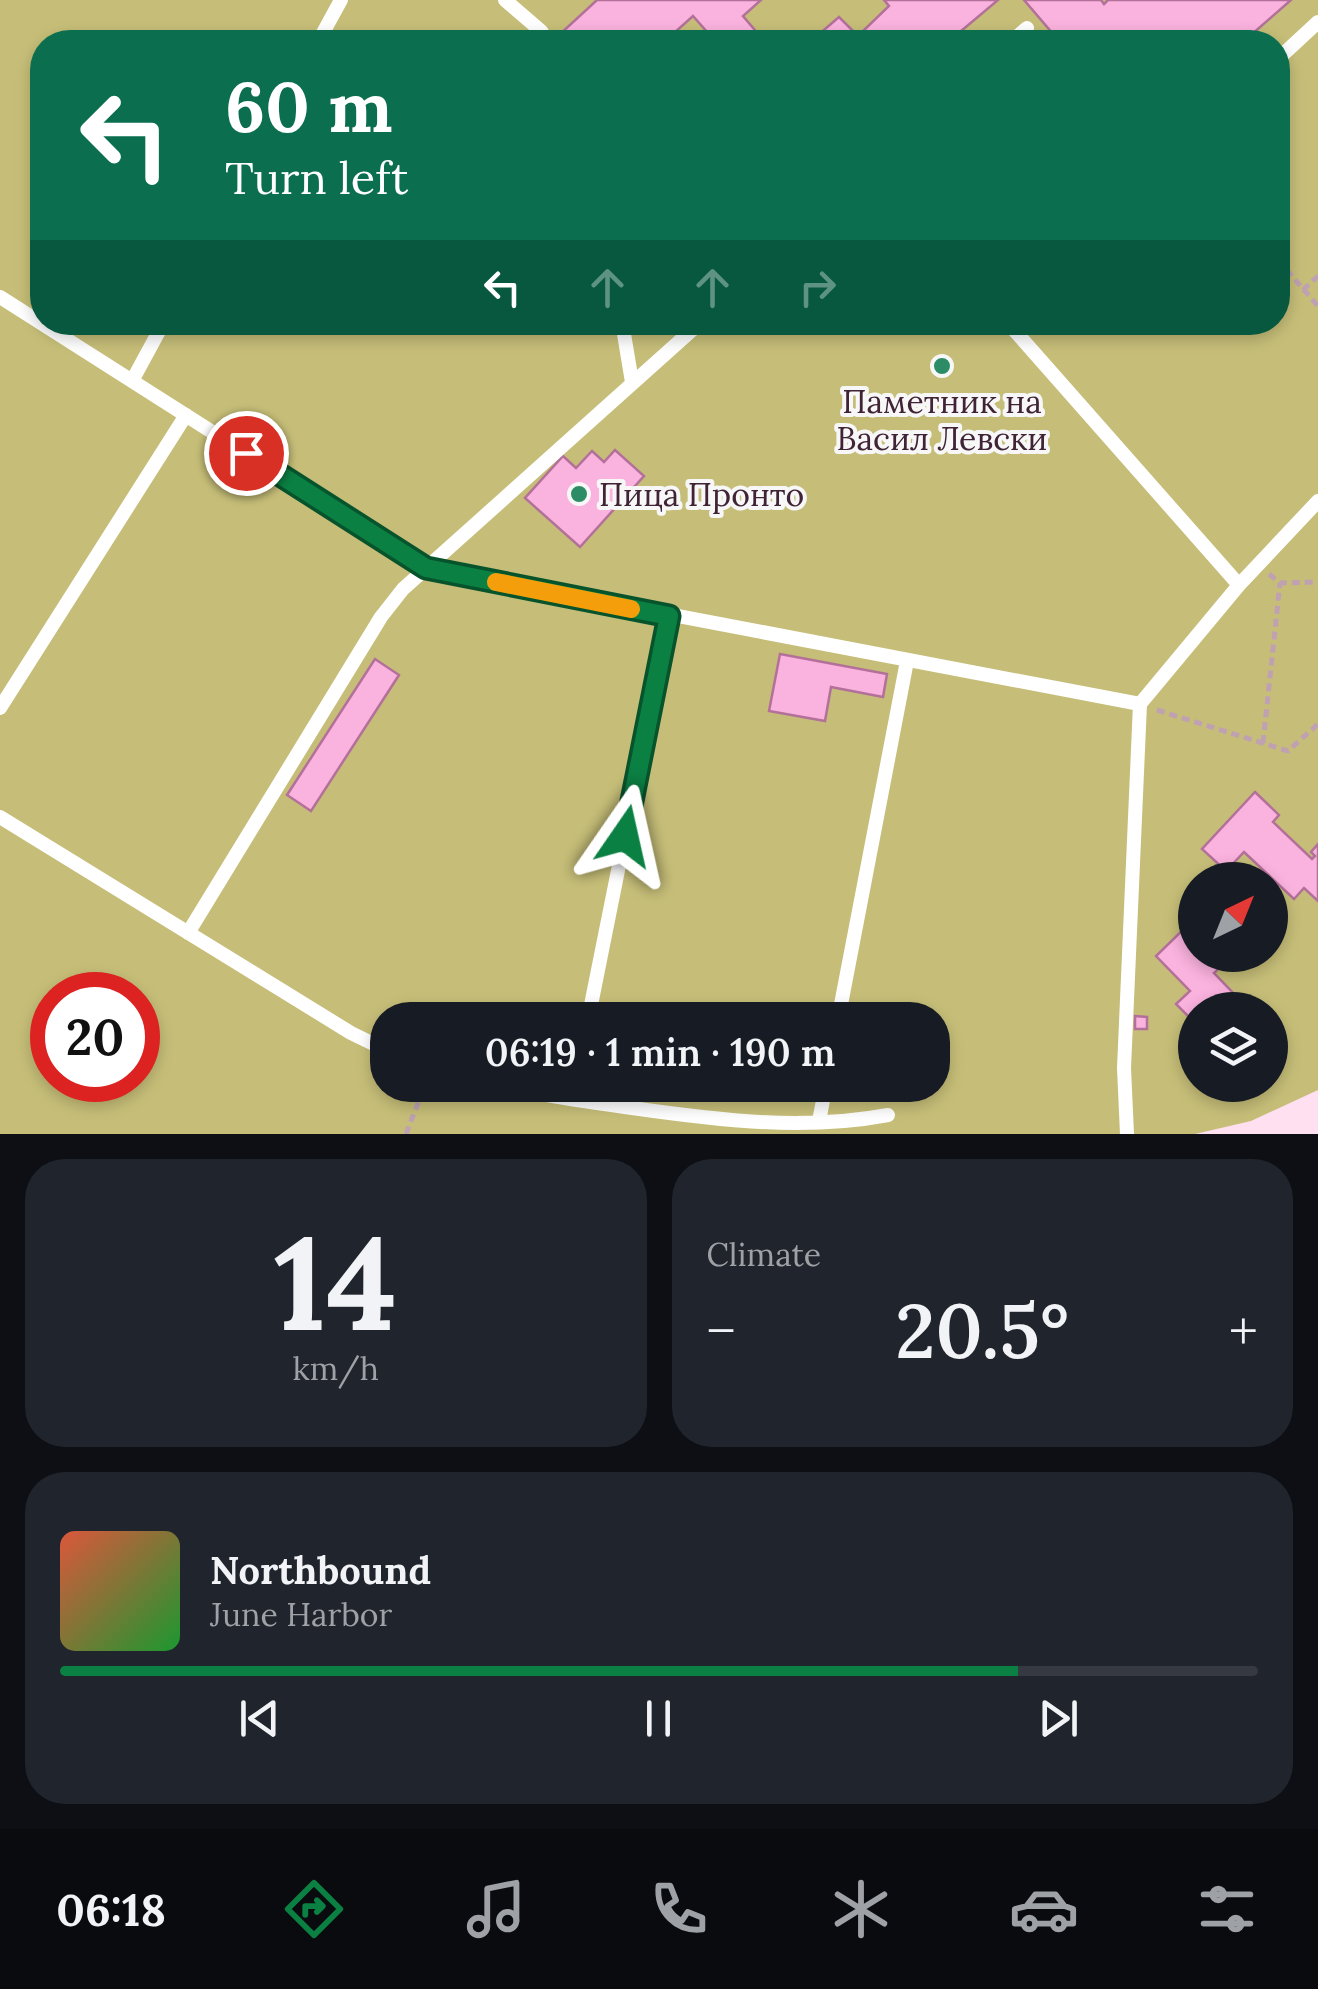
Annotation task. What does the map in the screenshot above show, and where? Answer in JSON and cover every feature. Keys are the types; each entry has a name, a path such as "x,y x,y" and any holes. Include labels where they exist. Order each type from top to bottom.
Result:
{"lane":[{"path":"325,30 342,0"},
{"path":"505,0 540,30"},
{"path":"1290,48 1318,22"},
{"path":"0,297 30,316"},
{"path":"60,335 426,568 1140,704"},
{"path":"132,381 157,335"},
{"path":"624,335 632,382"},
{"path":"188,933 381,617 426,568 686,335"},
{"path":"1019,335 1240,584"},
{"path":"0,708 186,415"},
{"path":"1127,1134 1124,1068 1140,704 1240,584 1318,501"},
{"path":"592,1002 669,616"},
{"path":"841,1002 907,660"},
{"path":"0,816 370,1042"},
{"path":"624,1102 704,1118 774,1124 888,1114"},
{"path":"818,1122 822,1102"}],"path":[{"path":"1290,274 1318,306"},
{"path":"1304,290 1318,276"},
{"path":"1258,564 1280,584 1318,582"},
{"path":"1263,743 1280,584"},
{"path":"1140,704 1288,751 1318,724"},
{"path":"406,1134 419,1102"}],"shaded area":[{"path":"0,0 1318,0 1318,1090 1251,1121 1195,1134 0,1134"}],"building":[{"path":"597,0 761,0 743,16 755,30 705,30 693,16 677,30 564,30"},
{"path":"884,0 998,0 962,30 864,30 889,6"},
{"path":"1024,0 1101,0 1104,4 1108,0 1291,0 1257,30 1050,30"},
{"path":"839,17 852,30 824,30"},
{"path":"615,450 644,476 580,547 525,498 563,456 576,468 592,451 604,462"},
{"path":"780,654 887,674 883,697 831,687 825,721 769,711"},
{"path":"375,659 399,675 311,811 287,795"},
{"path":"1255,792 1279,815 1273,822 1312,859 1315,856 1311,852 1318,844 1318,901 1304,888 1294,899 1288,893 1288,862 1255,862 1244,852 1235,862 1216,862 1202,849"},
{"path":"1178,935 1178,972 1215,972 1232,992 1189,992 1156,956"},
{"path":"1135,1016 1147,1017 1147,1029 1135,1029"}],"slow traffic":[{"path":"496,582 631,609"}],"place":[{"name":"Паметник на Васил Левски","path":"942,366"},
{"name":"Пица Пронто","path":"579,494"}],"route":[{"path":"246,453 426,568 669,616 625,836"}]}
